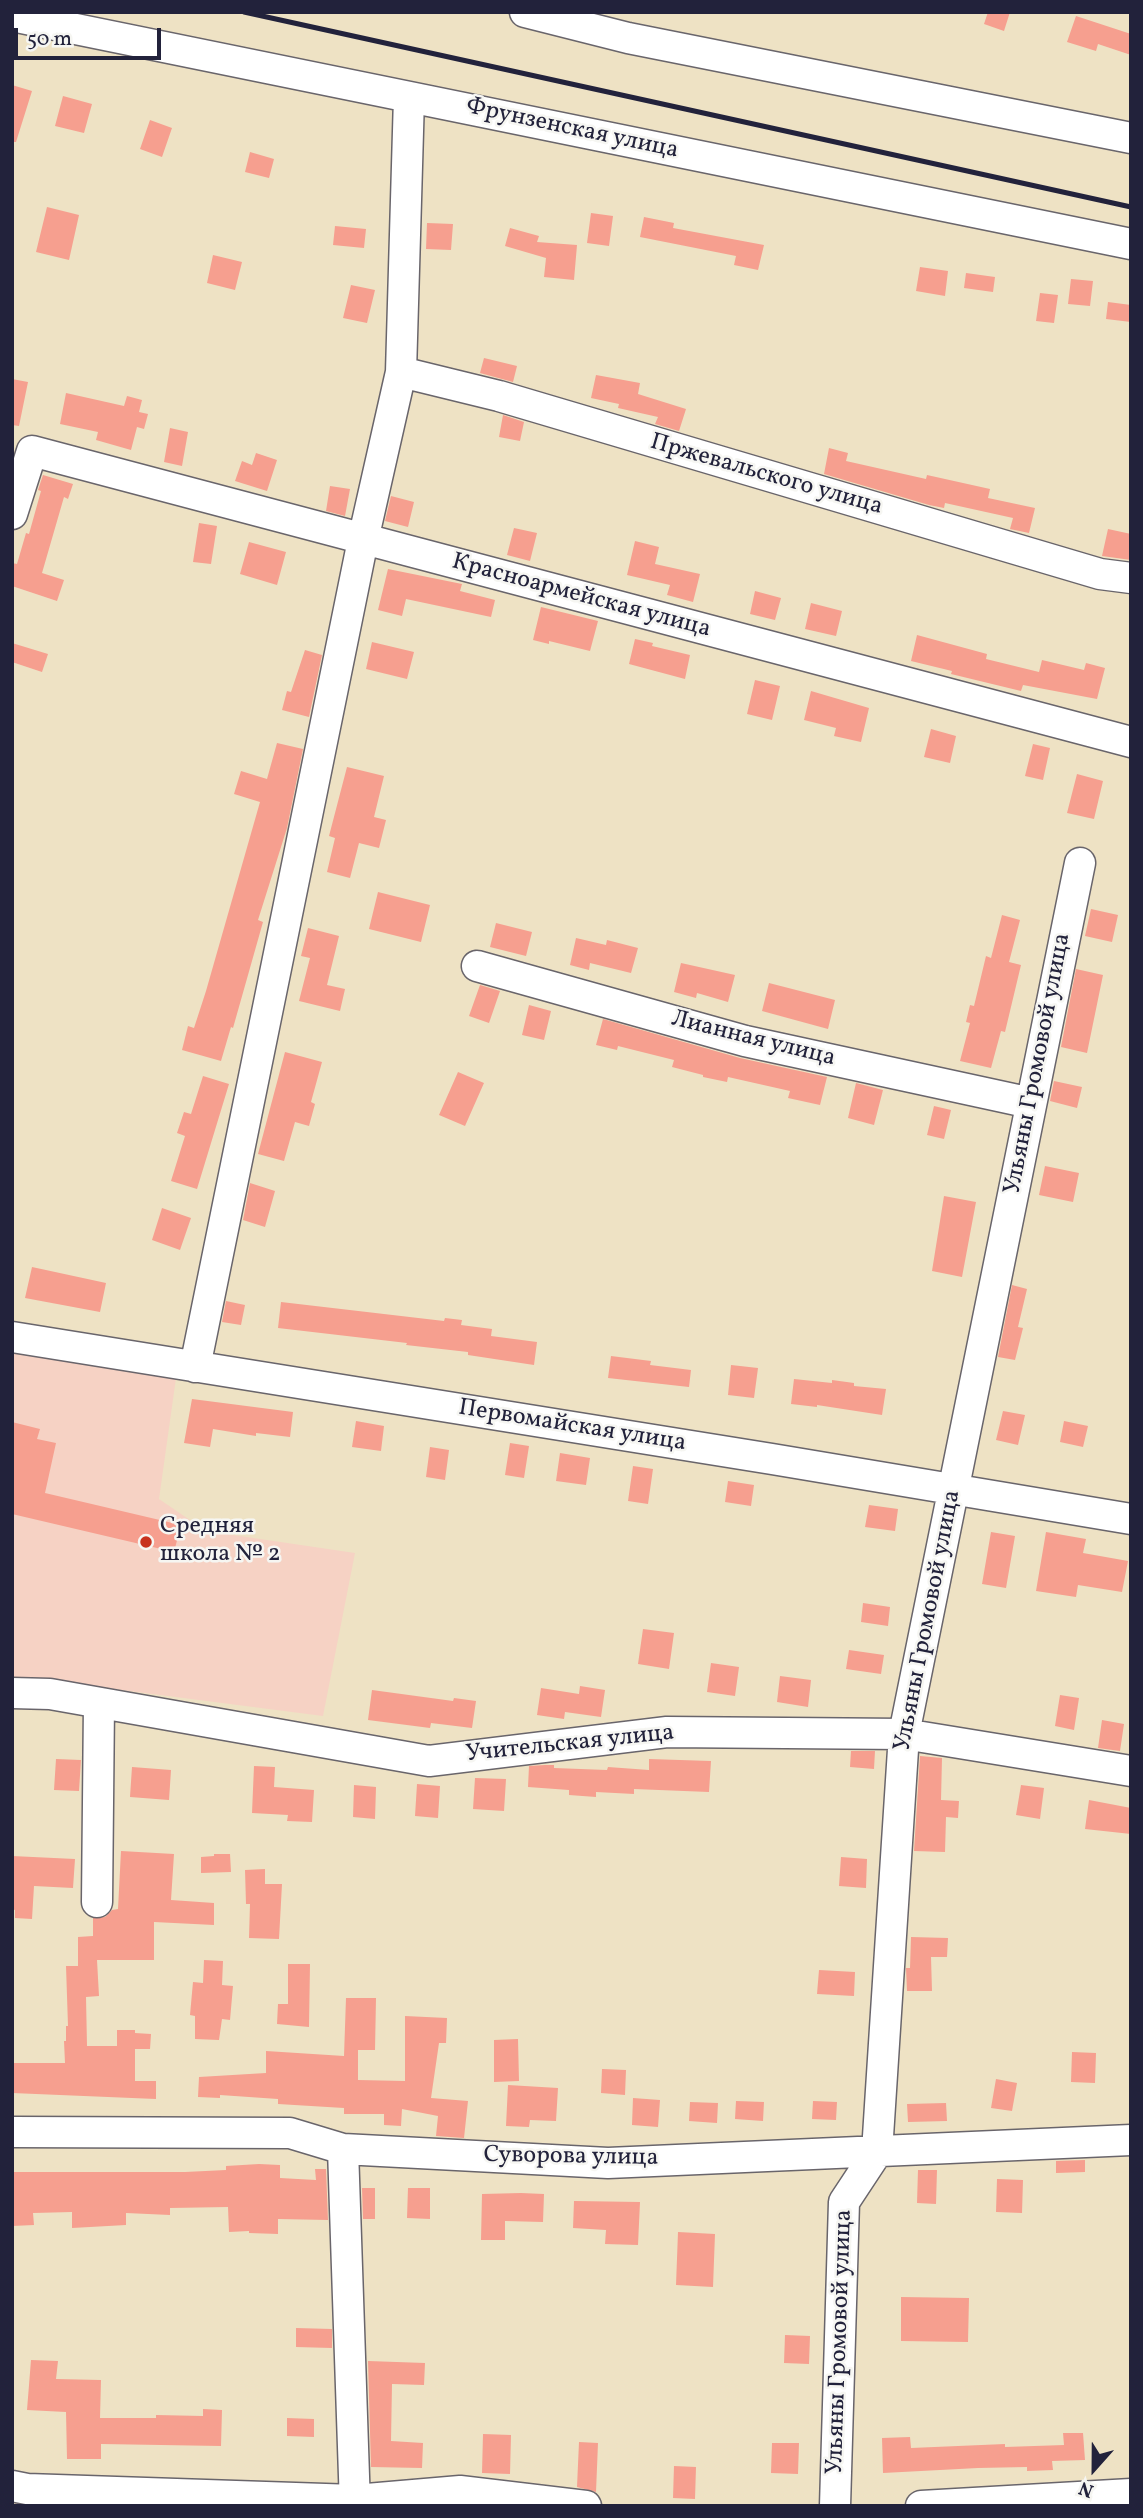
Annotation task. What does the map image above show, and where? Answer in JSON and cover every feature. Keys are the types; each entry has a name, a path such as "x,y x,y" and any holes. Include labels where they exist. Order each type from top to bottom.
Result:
{"street":[{"path":"525,12 628,38 1131,138"},
{"name":"Фрунзенская улица","path":"12,16 1131,244"},
{"path":"195,1367 363,540 401,372 409,97"},
{"name":"Пржевальского улица","path":"401,372 499,396 1100,574 1131,578"},
{"name":"Красноармейская улица","path":"12,514 32,451 1131,742"},
{"name":"Ульяны Громовой улица","path":"835,2506 844,2202 877,2152 904,1734 1080,863"},
{"name":"Лианная улица","path":"477,967 745,1041 1031,1103"},
{"name":"Первомайская улица","path":"12,1337 1131,1519"},
{"name":"Учительская улица","path":"12,1693 50,1694 429,1761 667,1732 904,1734 1131,1771"},
{"path":"97,1902 99,1703"},
{"name":"Суворова улица","path":"12,2132 290,2133 343,2149 608,2163 1131,2140"},
{"path":"343,2149 355,2503"},
{"path":"12,2486 27,2489 355,2503 460,2491 586,2506"},
{"path":"920,2506 1131,2494"}],"shaded area":[{"name":"Средняя школа № 2","path":"12,1351 176,1378 159,1499 206,1531 355,1553 323,1716 67,1683 12,1680"}],"building":[{"path":"988,12 1010,12 1004,31 984,24"},
{"path":"1076,16 1131,34 1131,55 1098,44 1096,51 1067,42"},
{"path":"12,85 32,91 16,142 12,142"},
{"path":"63,96 92,104 84,133 55,126"},
{"path":"150,120 172,128 162,157 140,149"},
{"path":"250,152 274,159 269,178 245,172"},
{"path":"47,207 79,215 69,260 36,252"},
{"path":"591,213 613,216 609,246 587,243"},
{"path":"644,217 674,223 673,228 764,245 758,270 734,265 736,256 640,237"},
{"path":"427,223 453,224 451,250 426,249"},
{"path":"335,226 366,229 364,248 333,245"},
{"path":"510,228 539,236 537,242 577,245 574,280 544,277 546,258 505,246"},
{"path":"213,255 242,262 235,290 207,283"},
{"path":"920,267 948,271 945,296 916,291"},
{"path":"966,273 995,277 993,292 964,288"},
{"path":"1071,279 1093,281 1090,306 1068,304"},
{"path":"351,285 375,290 367,323 343,318"},
{"path":"1040,293 1058,295 1054,323 1036,321"},
{"path":"1108,302 1131,305 1131,322 1106,319"},
{"path":"484,358 517,366 513,382 480,373"},
{"path":"596,375 640,383 638,394 686,409 679,431 655,424 658,417 618,408 619,404 591,398"},
{"path":"12,379 28,382 19,426 12,425"},
{"path":"66,393 124,406 127,396 142,400 139,412 148,414 144,429 137,427 131,450 96,440 98,432 60,424"},
{"path":"503,415 524,422 520,441 499,437"},
{"path":"170,428 188,432 182,466 164,462"},
{"path":"829,448 848,453 846,461 926,479 927,475 990,489 988,498 1035,508 1029,533 1010,529 1013,518 945,503 944,508 929,505 824,474"},
{"path":"256,453 277,460 267,491 235,481 242,461 252,465"},
{"path":"43,475 73,484 68,499 64,497 42,573 64,580 57,601 12,586 12,563 17,564 26,533 29,534"},
{"path":"330,486 350,489 345,516 326,511"},
{"path":"391,496 414,502 408,527 385,521"},
{"path":"199,523 217,526 211,564 193,562"},
{"path":"514,528 537,533 530,561 507,555"},
{"path":"1108,529 1131,534 1131,560 1102,556"},
{"path":"635,541 659,547 655,564 700,574 693,602 667,595 670,585 627,575"},
{"path":"249,542 286,552 277,585 240,574"},
{"path":"388,569 462,584 460,591 495,600 491,617 406,599 402,616 378,610"},
{"path":"755,591 781,598 775,620 750,614"},
{"path":"811,603 842,611 836,636 805,629"},
{"path":"541,607 598,621 590,651 533,640"},
{"path":"917,635 987,654 986,659 1039,672 1042,660 1084,670 1086,663 1105,668 1097,699 1023,685 1021,691 911,661"},
{"path":"635,639 690,655 685,679 629,664"},
{"path":"372,642 414,652 407,679 366,669"},
{"path":"12,643 48,654 42,672 12,662"},
{"path":"305,650 322,655 309,717 282,710 287,691 291,692"},
{"path":"755,680 780,686 772,720 747,714"},
{"path":"811,691 869,708 861,742 834,736 836,728 804,720"},
{"path":"931,729 956,736 950,763 924,757"},
{"path":"277,743 303,749 287,828 258,920 263,922 221,1061 182,1050 188,1026 194,1028 206,991 260,802 234,794 241,771 267,779"},
{"path":"1033,744 1050,748 1043,780 1025,776"},
{"path":"347,767 384,776 374,817 386,820 379,848 359,843 350,878 327,872 335,838 329,836"},
{"path":"1077,774 1103,781 1094,819 1067,813"},
{"path":"378,892 430,905 421,942 369,929"},
{"path":"1091,909 1118,915 1112,942 1085,936"},
{"path":"1002,915 1020,920 1009,962 1021,965 1005,1032 1001,1031 991,1068 960,1061 970,1023 966,1022 970,1005 974,1006 986,956 991,958"},
{"path":"496,923 532,932 526,956 490,947"},
{"path":"308,928 339,936 327,985 345,989 340,1011 299,1001 310,958 301,956"},
{"path":"576,938 606,945 607,940 638,948 631,973 590,963 589,970 570,965"},
{"path":"681,963 735,975 728,1002 697,993 696,998 674,992"},
{"path":"1076,969 1103,975 1087,1053 1061,1047"},
{"path":"769,983 835,1000 828,1029 762,1011"},
{"path":"480,985 500,991 489,1023 469,1016"},
{"path":"529,1005 551,1011 544,1040 522,1035"},
{"path":"603,1019 740,1058 827,1077 820,1105 788,1098 790,1091 728,1077 727,1082 703,1077 672,1067 674,1060 618,1046 617,1050 596,1045"},
{"path":"285,1052 322,1062 311,1102 315,1104 309,1126 295,1122 284,1161 258,1154"},
{"path":"458,1072 484,1083 465,1126 439,1115"},
{"path":"203,1076 229,1084 197,1189 171,1181 185,1136 177,1133 184,1112 191,1114"},
{"path":"1054,1081 1082,1087 1077,1108 1050,1101"},
{"path":"856,1083 883,1090 874,1125 848,1118"},
{"path":"934,1106 951,1110 944,1139 927,1135"},
{"path":"1045,1166 1079,1173 1073,1202 1039,1195"},
{"path":"250,1183 275,1191 265,1227 243,1220"},
{"path":"944,1196 976,1202 962,1277 932,1271"},
{"path":"162,1208 191,1218 180,1250 152,1240"},
{"path":"32,1267 106,1283 100,1312 25,1298"},
{"path":"1012,1285 1027,1289 1018,1327 1023,1328 1015,1360 998,1357"},
{"path":"226,1301 245,1305 241,1325 222,1322"},
{"path":"281,1302 444,1321 445,1318 462,1320 461,1325 492,1329 491,1336 537,1342 534,1365 468,1355 468,1352 406,1345 407,1343 278,1328"},
{"path":"611,1356 651,1361 650,1365 691,1370 689,1387 608,1378"},
{"path":"731,1365 758,1368 754,1398 728,1395"},
{"path":"794,1379 832,1383 832,1380 854,1383 854,1386 886,1389 882,1415 817,1405 791,1404"},
{"path":"192,1399 293,1412 290,1437 256,1433 256,1436 213,1429 210,1447 184,1443"},
{"path":"1003,1411 1025,1415 1018,1445 996,1440"},
{"path":"356,1421 384,1426 381,1451 352,1447"},
{"path":"1064,1421 1088,1426 1083,1447 1060,1442"},
{"path":"12,1422 40,1429 37,1439 56,1443 45,1493 181,1525 174,1552 12,1514"},
{"path":"510,1443 529,1446 524,1478 505,1475"},
{"path":"430,1447 449,1450 445,1480 426,1477"},
{"path":"560,1453 590,1458 586,1485 556,1481"},
{"path":"633,1466 653,1469 648,1504 628,1501"},
{"path":"728,1481 754,1485 751,1506 725,1502"},
{"path":"869,1505 898,1509 895,1531 865,1527"},
{"path":"991,1532 1015,1536 1006,1588 982,1584"},
{"path":"1046,1532 1086,1539 1083,1553 1128,1561 1122,1592 1078,1585 1076,1597 1036,1591"},
{"path":"863,1603 890,1607 888,1626 861,1622"},
{"path":"643,1629 674,1633 669,1669 638,1664"},
{"path":"849,1650 884,1655 881,1674 846,1669"},
{"path":"711,1663 739,1667 735,1696 707,1692"},
{"path":"780,1676 811,1680 808,1707 777,1702"},
{"path":"580,1686 605,1690 601,1717 565,1712 564,1719 537,1715 541,1688 579,1694"},
{"path":"372,1690 453,1701 454,1698 476,1701 472,1728 431,1723 430,1728 368,1720"},
{"path":"1060,1695 1079,1698 1074,1730 1055,1726"},
{"path":"1102,1720 1124,1724 1120,1751 1098,1748"},
{"path":"851,1751 875,1751 874,1769 850,1767"},
{"path":"920,1756 942,1758 941,1800 959,1801 958,1818 946,1817 945,1852 914,1851"},
{"path":"56,1759 81,1760 79,1791 54,1790"},
{"path":"649,1759 711,1761 709,1792 634,1789 634,1794 596,1792 596,1797 569,1795 569,1790 528,1787 529,1766 649,1770"},
{"path":"254,1766 275,1767 274,1787 314,1790 312,1822 287,1821 288,1815 252,1813"},
{"path":"132,1767 171,1770 169,1800 130,1797"},
{"path":"475,1778 506,1779 504,1811 473,1809"},
{"path":"417,1784 440,1786 438,1818 415,1816"},
{"path":"354,1785 376,1787 375,1819 353,1817"},
{"path":"1021,1785 1044,1788 1040,1819 1016,1815"},
{"path":"1089,1800 1131,1808 1131,1834 1085,1829"},
{"path":"121,1851 174,1854 171,1900 214,1903 214,1925 154,1922 154,1960 97,1960 99,1996 86,1997 87,2046 117,2046 117,2030 135,2030 135,2033 151,2034 150,2049 135,2049 135,2081 156,2081 156,2099 12,2093 12,2063 65,2063 64,2041 68,2026 66,1966 78,1966 78,1937 93,1936 93,1918 105,1917 112,1910 118,1909"},
{"path":"230,1854 231,1872 201,1873 201,1857"},
{"path":"12,1856 75,1859 73,1888 34,1886 32,1919 15,1918 15,1910 12,1909"},
{"path":"841,1857 867,1859 866,1888 839,1886"},
{"path":"265,1869 265,1884 282,1884 279,1939 249,1938 250,1904 246,1904 245,1870"},
{"path":"911,1937 948,1938 947,1957 931,1957 932,1991 907,1991 906,1968 910,1968"},
{"path":"204,1960 223,1961 222,1985 233,1986 230,2020 222,2019 219,2040 195,2039 195,2016 190,2015 193,1982 203,1983"},
{"path":"288,1964 310,1964 309,2027 277,2024 278,2004 288,2004"},
{"path":"819,1970 855,1972 854,1996 817,1994"},
{"path":"346,1998 376,1998 375,2050 358,2050 358,2080 405,2081 405,2016 447,2018 446,2043 439,2043 431,2098 468,2101 464,2138 436,2136 438,2116 402,2109 401,2126 384,2125 384,2114 344,2114 344,2108 278,2104 278,2099 220,2095 220,2098 198,2097 199,2077 266,2073 266,2051 344,2056"},
{"path":"518,2039 519,2081 494,2082 494,2040"},
{"path":"1072,2052 1096,2053 1095,2083 1071,2082"},
{"path":"602,2069 626,2070 625,2095 601,2093"},
{"path":"996,2079 1017,2083 1012,2111 991,2108"},
{"path":"508,2085 558,2088 556,2121 530,2120 529,2127 506,2126"},
{"path":"633,2098 660,2100 658,2127 632,2125"},
{"path":"736,2101 764,2102 763,2121 735,2119"},
{"path":"813,2101 837,2102 836,2120 812,2119"},
{"path":"690,2102 718,2103 717,2123 689,2121"},
{"path":"946,2103 947,2121 908,2122 907,2104"},
{"path":"1085,2160 1085,2172 1056,2173 1056,2161"},
{"path":"280,2165 280,2178 316,2180 315,2169 326,2169 328,2220 278,2219 278,2234 229,2232 228,2207 170,2208 170,2215 126,2213 126,2225 72,2228 72,2212 33,2213 34,2225 12,2226 12,2172 185,2172 226,2170 226,2166"},
{"path":"918,2170 937,2170 936,2204 917,2203"},
{"path":"997,2179 1023,2180 1022,2213 996,2212"},
{"path":"362,2188 375,2188 375,2219 363,2219"},
{"path":"408,2188 430,2188 430,2219 407,2218"},
{"path":"482,2194 544,2194 543,2222 505,2221 505,2240 481,2240"},
{"path":"574,2201 640,2202 638,2245 605,2244 606,2230 573,2228"},
{"path":"678,2232 715,2234 713,2287 676,2285"},
{"path":"901,2297 969,2298 968,2342 901,2341"},
{"path":"296,2328 332,2329 332,2348 296,2347"},
{"path":"785,2335 810,2336 809,2364 784,2363"},
{"path":"31,2360 58,2361 56,2379 101,2380 100,2418 203,2416 203,2409 222,2410 221,2446 101,2444 101,2459 67,2459 66,2412 27,2410"},
{"path":"368,2361 425,2363 424,2385 392,2384 391,2441 423,2443 422,2468 371,2467"},
{"path":"287,2418 314,2419 314,2437 287,2436"},
{"path":"1063,2433 1083,2433 1085,2460 1052,2461 1053,2470 1027,2471 1027,2467 883,2473 882,2438 910,2437 911,2448 1005,2444 1005,2447 1064,2445"},
{"path":"483,2434 511,2435 510,2474 482,2473"},
{"path":"579,2442 598,2443 596,2492 577,2487"},
{"path":"772,2443 799,2443 798,2474 771,2473"},
{"path":"674,2466 696,2467 695,2499 673,2498"}],"railway":[{"path":"244,12 1131,207"}],"place":[{"name":"Средняя школа № 2","path":"146,1542"}]}
